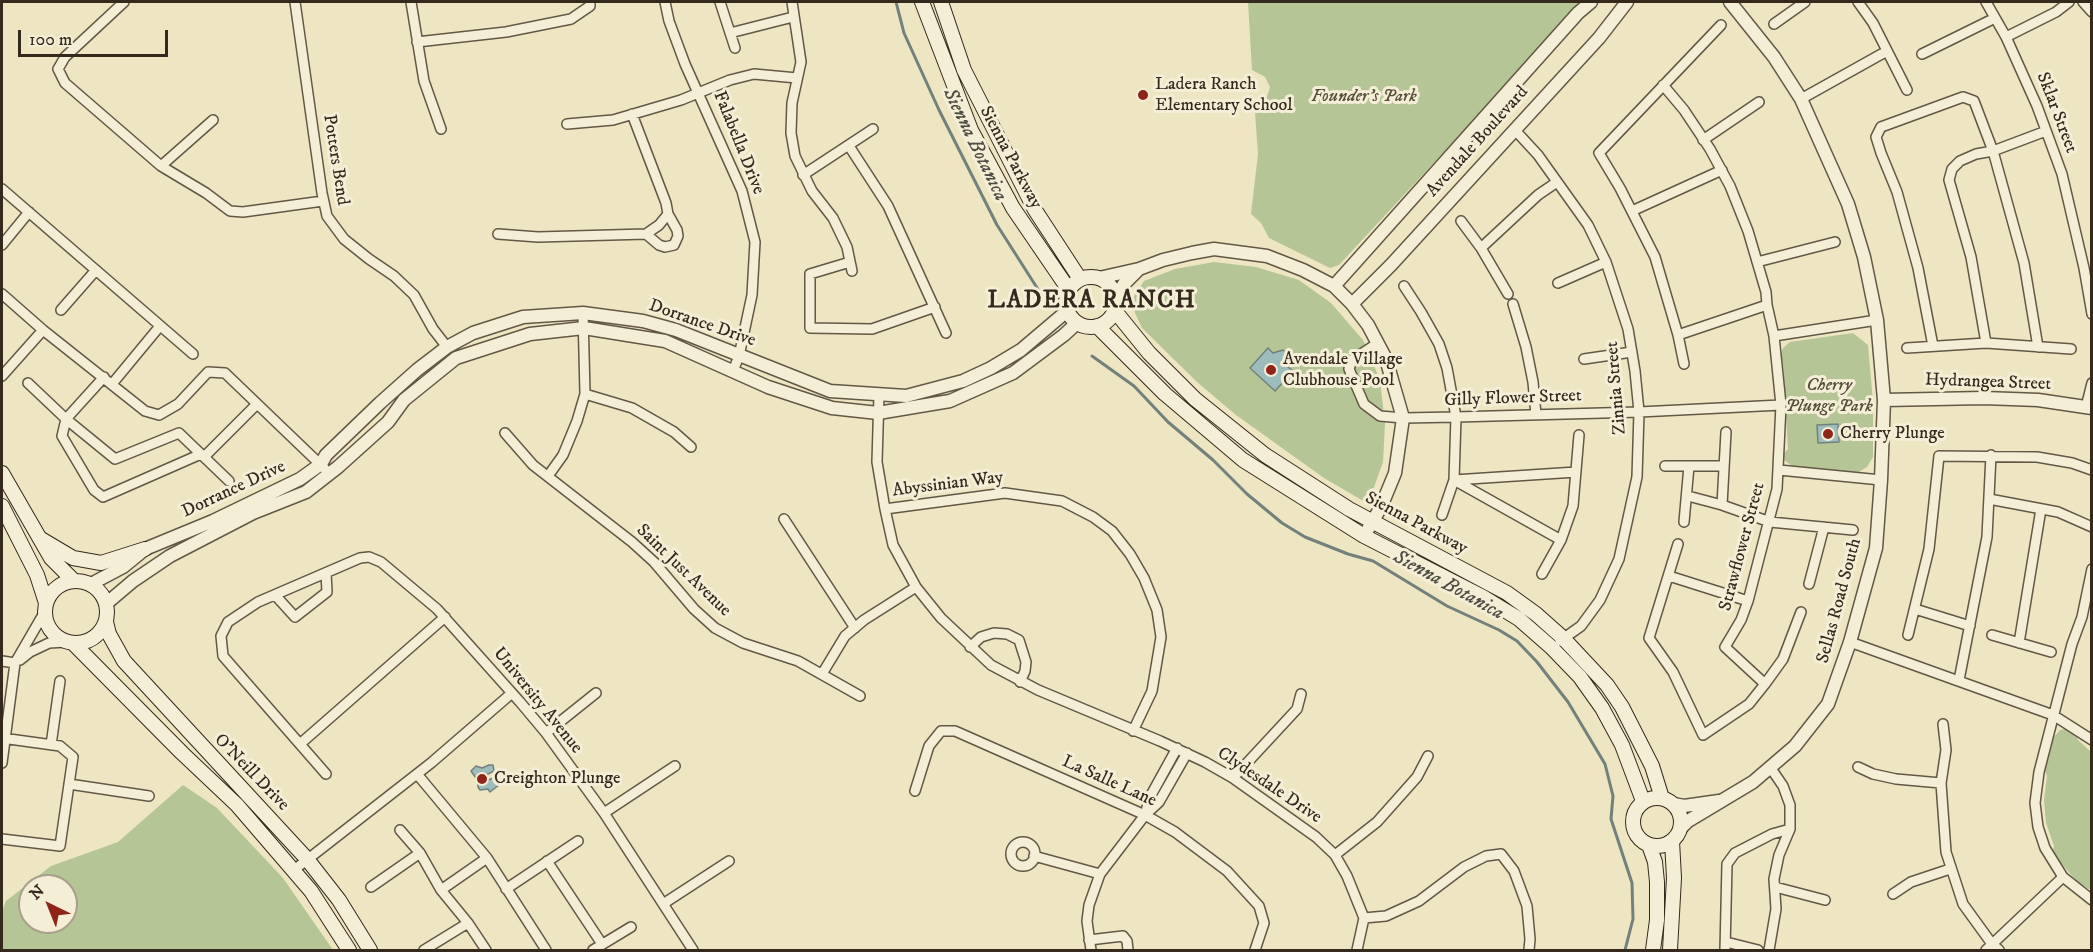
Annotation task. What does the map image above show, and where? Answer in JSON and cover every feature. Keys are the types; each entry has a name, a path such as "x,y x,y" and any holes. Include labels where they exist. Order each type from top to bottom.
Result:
{"main road":[{"name":"Sienna Parkway","path":"921,2 971,130 1013,208 1069,290"},
{"name":"Sienna Parkway","path":"941,2 964,70 1035,210 1080,279"},
{"name":"Sienna Parkway","path":"1099,278 1110,285 1115,304 1149,353 1195,399 1265,455 1322,492 1507,593 1563,638 1607,686 1622,707 1668,801 1680,816 1676,835 1670,951"},
{"path":"1099,278 1080,279 1069,290 1067,311 1077,323 1086,327 1097,326 1111,318 1115,304"},
{"name":"Sienna Parkway","path":"1097,326 1165,394 1243,460 1364,536 1483,597 1519,619 1580,677 1602,708 1622,745 1643,801"},
{"path":"2,474 51,558 74,581"},
{"name":"O'Neill Drive","path":"2,507 37,575 46,623 51,632 70,643 237,806 317,899 349,951"},
{"path":"40,538 73,558 101,563 145,549"},
{"path":"45,608 58,587 74,581 87,582 96,587 107,603"},
{"name":"O'Neill Drive","path":"107,603 106,622 109,634 124,661 307,859 339,900 370,951"},
{"path":"70,643 85,642 94,637 106,622"},
{"path":"1668,801 1655,797 1643,801 1637,807 1632,821 1636,836 1649,845 1657,846 1676,835"},
{"path":"1649,845 1655,862 1657,882 1657,920 1653,951"}],"street":[{"path":"124,2 65,57 58,69 65,83 161,166 231,211 243,212 324,201"},
{"name":"Potters Bend","path":"295,2 327,216 344,239 369,260 394,276 414,295 447,347"},
{"path":"411,2 424,81 441,129"},
{"name":"Falabella Drive","path":"665,2 685,64 742,191 755,242 753,295 739,356 733,371"},
{"path":"720,2 735,48"},
{"path":"792,2 801,62 792,104 791,133 795,156 812,191 833,218 847,247 851,267 810,274 810,328 872,328 935,307"},
{"name":"Avendale Boulevard","path":"1334,286 1578,13 1591,2"},
{"name":"Avendale Boulevard","path":"1352,304 1391,265 1599,38 1627,2"},
{"name":"Sellas Road South","path":"1676,835 1688,821 1753,782 1795,746 1828,704 1850,642 1876,548 1881,480 1884,400 1877,320 1864,257 1848,204 1801,99 1774,57 1730,2"},
{"path":"1774,24 1805,2"},
{"path":"1858,2 1874,23 1907,90"},
{"name":"Sklar Street","path":"1986,2 2006,37 2037,106 2062,174 2084,268 2091,314"},
{"path":"2006,37 2056,12 2068,2"},
{"path":"2083,2 2091,12"},
{"path":"417,42 506,32 571,19 590,4"},
{"path":"730,33 793,17"},
{"path":"1922,54 1995,18"},
{"path":"1684,364 1655,257 1599,153 1721,25"},
{"path":"1801,99 1887,51"},
{"path":"567,124 613,120 754,74 798,78"},
{"name":"Strawflower Street","path":"1663,85 1684,110 1722,170 1748,231 1766,292 1774,336 1781,405 1779,470 1770,522 1748,601 1741,620 1725,646 1765,684"},
{"path":"1933,346 1918,268 1897,192 1876,136 1881,126 1963,97 1974,101 1993,151 2024,263 2038,347"},
{"path":"1703,141 1759,102"},
{"path":"632,114 678,236 674,245 665,247 646,234"},
{"path":"161,166 213,120"},
{"path":"803,176 873,129"},
{"name":"Zinnia Street","path":"1514,129 1538,155 1588,225 1606,262 1628,329 1639,412 1637,477 1619,559 1600,600 1581,626 1551,647"},
{"path":"1986,343 1971,257 1949,180 1952,169 1960,161 1976,154 1993,151 2046,131"},
{"path":"849,146 888,206 946,333"},
{"path":"1632,211 1722,170"},
{"path":"1481,248 1538,195 1557,182"},
{"path":"2,189 193,354"},
{"path":"2,245 29,212"},
{"path":"498,234 538,237 646,234 659,225 668,214"},
{"path":"1461,222 1481,248 1508,294"},
{"path":"1757,262 1835,242"},
{"path":"1099,278 1139,269 1163,260 1214,249 1267,256 1303,270 1334,286 1368,325 1386,359 1403,418 1395,473 1364,536"},
{"path":"1557,283 1606,262"},
{"path":"1115,304 1124,284 1139,269"},
{"path":"61,310 96,270"},
{"path":"1404,286 1438,344 1447,368 1456,417 1454,480 1442,515"},
{"path":"2,294 43,330 145,411 159,414 178,404 208,372 225,374 326,469"},
{"path":"1513,304 1526,347 1533,382 1536,415"},
{"path":"1678,335 1767,305"},
{"name":"Dorrance Drive","path":"326,469 326,455 417,370 447,347 473,333 523,316 583,314 643,321 676,330 830,391 906,396 963,381 991,368 1021,350 1067,311"},
{"path":"548,476 563,455 585,394 583,314"},
{"path":"1774,336 1877,320"},
{"name":"Dorrance Drive","path":"107,603 133,580 170,556 253,513 306,492 326,469 388,422 404,400 456,358 530,334 584,328 665,341 768,387 832,408 878,413 950,401 1002,378 1013,373 1056,342 1077,323"},
{"path":"112,384 160,326"},
{"path":"2,376 43,330"},
{"name":"Gilly Flower Street","path":"1377,343 1352,360 1349,369 1364,404 1374,414 1380,416 1403,418 1536,415 1781,405"},
{"path":"1907,348 1986,343 2070,349"},
{"path":"447,347 456,358"},
{"path":"1584,359 1632,352"},
{"path":"104,377 66,419 62,436 94,489 103,497 203,455 257,404"},
{"path":"28,383 66,419 115,459 179,433 229,481"},
{"path":"2089,408 2091,383"},
{"path":"585,394 632,408 674,432 691,447"},
{"name":"Clydesdale Drive","path":"879,395 877,462 893,545 916,587 941,618 991,665 1020,682 1177,748 1233,778 1316,837 1335,855 1347,876 1364,918"},
{"name":"Hydrangea Street","path":"1884,400 1984,398 2038,400 2089,408"},
{"path":"1722,505 1726,432"},
{"name":"Saint Just Avenue","path":"505,433 532,465 632,542 654,562 694,609 715,628 743,644 798,661 860,696"},
{"path":"1542,574 1561,540 1573,506 1579,435"},
{"path":"1959,680 1987,537 1991,455"},
{"path":"1908,635 1929,549 1939,456 2037,457 2072,463 2091,470"},
{"path":"1665,466 1724,466"},
{"path":"1684,522 1689,466"},
{"name":"Dorrance Drive","path":"91,584 123,567 145,549 213,521 326,469"},
{"path":"1779,470 1881,480"},
{"path":"1454,480 1576,472"},
{"path":"1454,480 1561,540"},
{"name":"Abyssinian Way","path":"885,509 1005,493 1062,501 1112,531 1130,554 1144,578 1157,610 1161,637 1152,691 1133,730"},
{"path":"1688,496 1770,522 1853,531"},
{"path":"1989,499 2058,512 2091,527"},
{"path":"2019,643 2041,509"},
{"path":"784,519 855,628"},
{"path":"1809,584 1824,527"},
{"path":"1678,544 1649,638 1673,672 1703,735 1749,704 1765,684 1783,659 1801,612"},
{"name":"University Avenue","path":"326,573 360,558 369,557 381,562 445,617 546,733 604,813 692,950"},
{"path":"2091,569 2082,617 2072,644 2039,772 2035,803 2044,848 2063,877 2091,900"},
{"path":"275,595 295,617 327,592 326,573 258,602 228,622 221,636 223,656 326,774"},
{"path":"1669,576 1748,601"},
{"path":"822,674 840,644 855,628 916,587"},
{"path":"2,763 3,738 15,663 45,608"},
{"path":"1915,609 1970,626"},
{"path":"300,744 445,617"},
{"path":"2082,617 2091,621"},
{"path":"970,647 981,637 994,633 1007,634 1018,639 1026,662 1020,682"},
{"path":"1992,635 2051,652"},
{"path":"1850,642 2053,715 2087,735 2091,740"},
{"path":"2,661 15,663 30,652 49,644 70,643"},
{"path":"51,745 60,681"},
{"path":"294,870 417,774 512,693"},
{"path":"546,733 596,693"},
{"path":"1233,778 1297,709 1301,694"},
{"path":"1943,724 1946,750 1941,783 1943,836 1950,869 1964,904 1992,948 2063,877"},
{"name":"La Salle Lane","path":"915,790 929,746 942,731 955,731 1145,815 1175,832 1227,871 1259,906 1264,922 1255,951"},
{"path":"2,839 60,846 73,757 60,746 3,738"},
{"path":"1145,815 1150,797 1177,748"},
{"path":"1091,951 1087,921 1089,904 1100,874 1145,815 1159,802 1187,753"},
{"path":"1335,855 1377,822 1417,777 1428,756"},
{"path":"604,813 675,766"},
{"path":"1769,951 1776,909 1774,879 1779,855 1790,829 1790,805 1783,786 1770,767"},
{"path":"1858,767 1874,774 1896,779 1941,783"},
{"path":"417,774 487,858 546,951"},
{"path":"69,784 149,796"},
{"name":"Sellas Road South","path":"1668,801 1684,806 1720,801"},
{"path":"1758,951 1725,946 1727,864 1735,853 1772,834 1790,829"},
{"path":"400,830 420,853 441,890 468,923 486,951"},
{"path":"506,889 578,841"},
{"path":"371,887 420,853"},
{"path":"1357,951 1364,918 1386,915 1419,901 1464,867 1486,856 1501,854 1514,871 1527,906 1529,951"},
{"path":"1034,856 1100,874"},
{"path":"441,890 487,858"},
{"path":"547,861 602,944"},
{"path":"663,904 729,861"},
{"path":"1893,894 1911,882 1950,869"},
{"path":"1775,887 1825,900"},
{"path":"424,951 468,923"},
{"path":"593,951 631,927"},
{"path":"1089,940 1123,936 1127,941 1128,951"}],"green space":[{"name":"Founder's Park","path":"1248,2 1583,2 1339,265 1330,268 1269,238 1261,223 1251,214 1258,154 1255,112 1264,106 1270,87 1265,77 1252,70"},
{"path":"1214,262 1256,267 1299,280 1331,303 1363,340 1380,380 1385,424 1383,462 1372,493 1365,502 1324,478 1236,415 1197,382 1142,328 1135,313 1133,298 1144,281 1175,269"},
{"name":"Cherry Plunge Park","path":"1853,333 1868,345 1873,402 1873,457 1867,467 1857,473 1792,466 1783,459 1788,449 1783,365 1780,357 1783,348 1790,342"},
{"path":"2065,729 2076,735 2078,740 2091,752 2091,890 2078,883 2057,858 2046,823 2044,800 2047,776 2045,771 2054,737 2060,730"},
{"path":"183,785 217,808 283,878 333,950 2,950 2,911 6,901 18,892 18,934 78,934 78,874 41,874 51,866 118,842"}],"water":[{"name":"Avendale Village Clubhouse Pool","path":"1268,348 1273,353 1283,350 1286,352 1290,358 1288,367 1293,371 1275,391 1250,368"},
{"name":"Cherry Plunge","path":"1838,424 1839,442 1818,443 1817,425"},
{"name":"Creighton Plunge","path":"493,765 494,771 486,775 486,778 488,780 493,778 499,785 490,792 488,789 480,790 478,781 471,771 476,766 482,768"}],"waterway":[{"name":"Sienna Botanica","path":"896,2 904,33 939,110 997,225 1041,294"},
{"name":"Sienna Botanica","path":"1092,356 1134,386 1168,422 1282,523 1305,537 1373,561 1447,606 1517,641 1537,662 1568,702 1605,764 1613,796 1611,819 1632,883 1633,919 1625,950"}],"place":[{"name":"Ladera Ranch Elementary School","path":"1143,95"},
{"name":"Avendale Village Clubhouse Pool","path":"1271,370"},
{"name":"Cherry Plunge","path":"1828,434"},
{"name":"Creighton Plunge","path":"482,779"}],"district":[{"name":"LADERA RANCH","path":"1092,302"}]}
